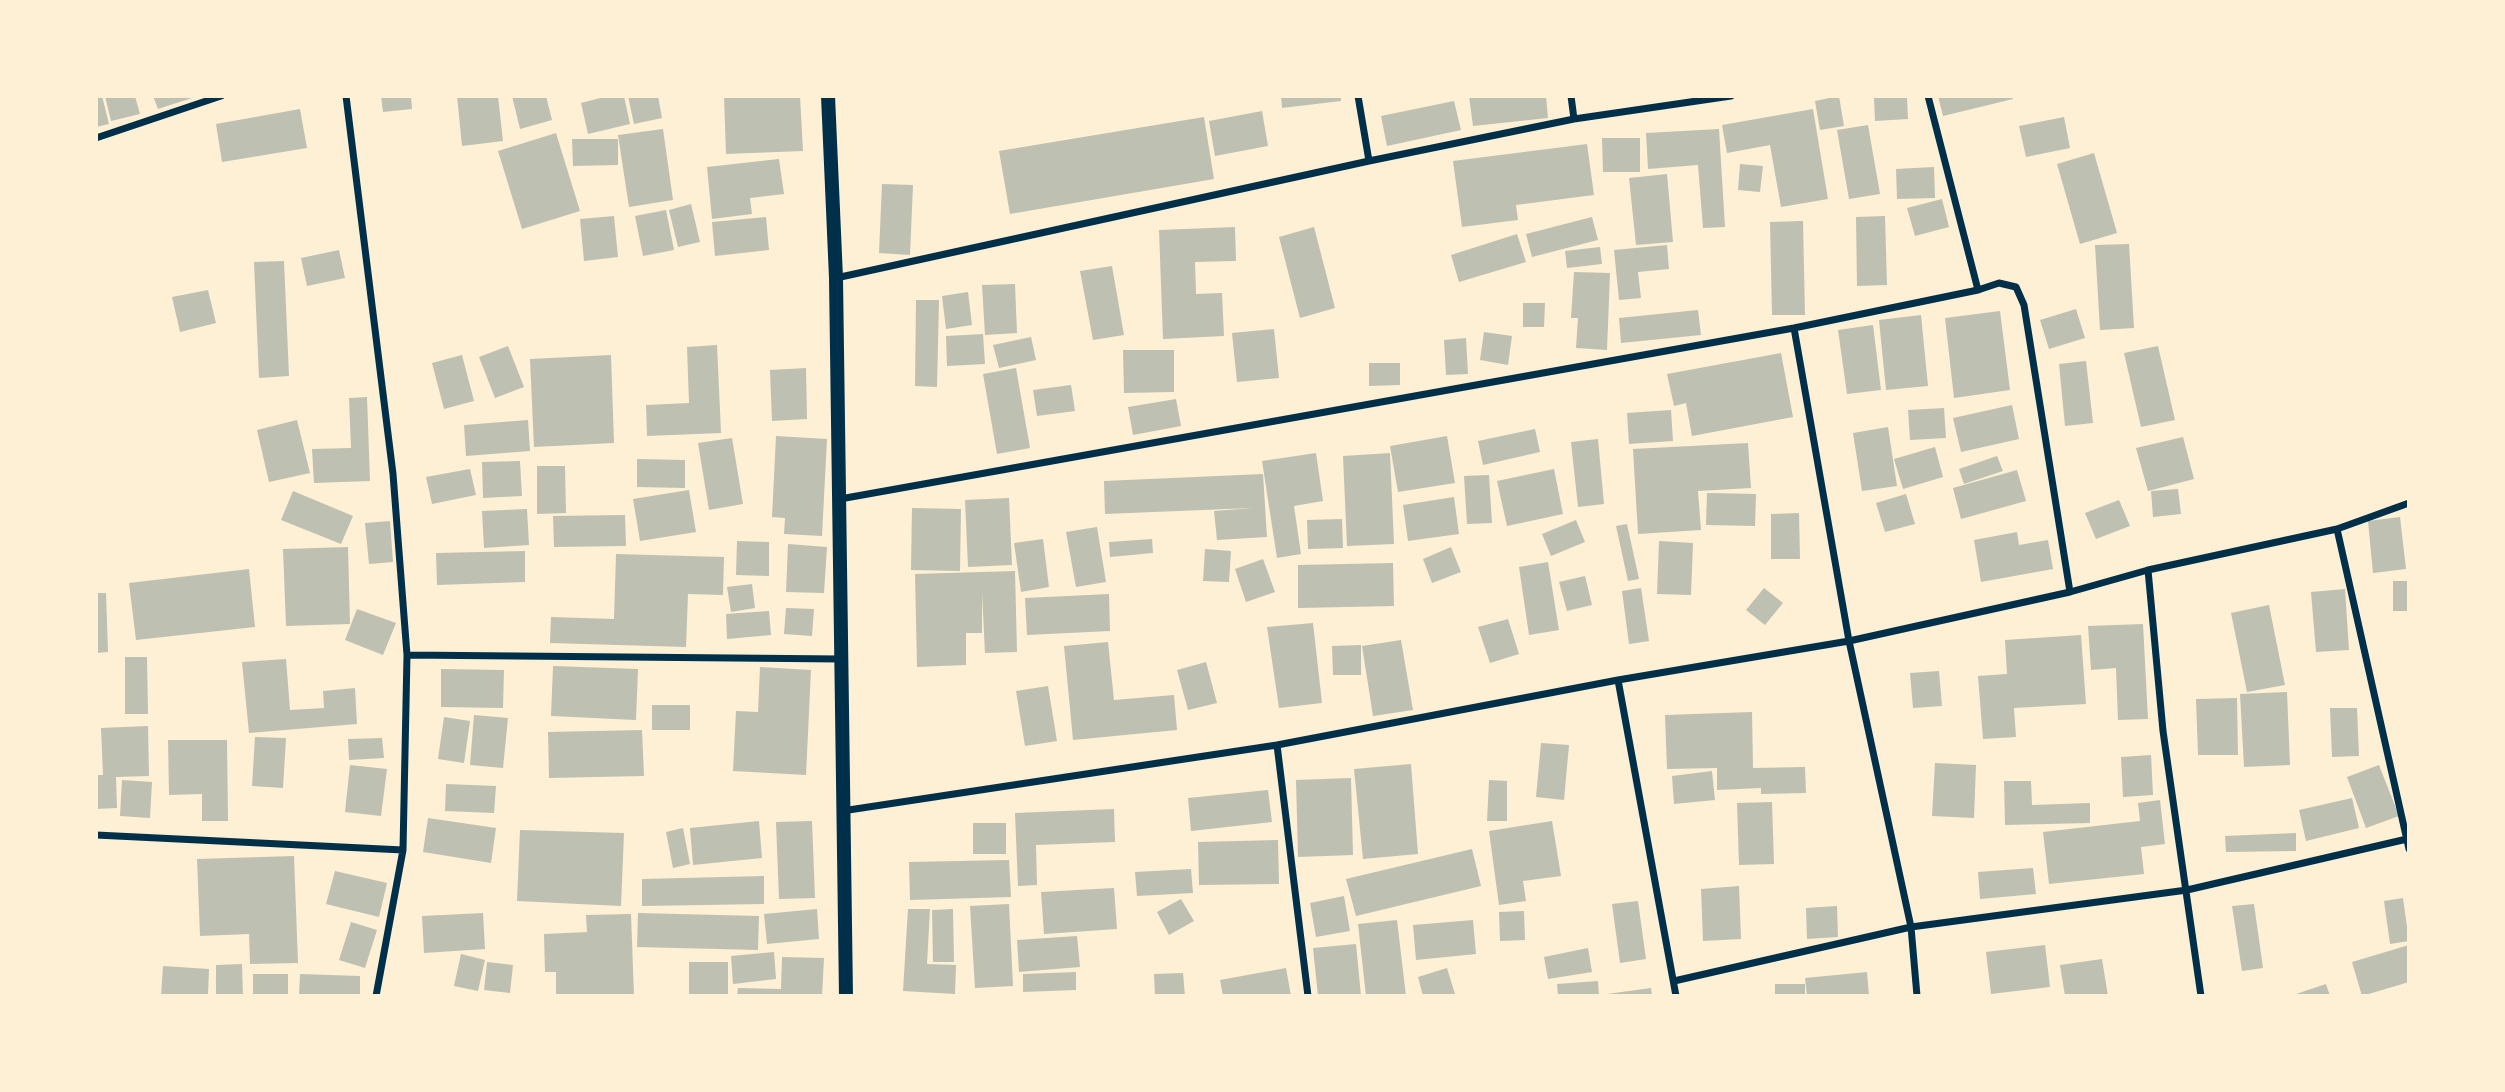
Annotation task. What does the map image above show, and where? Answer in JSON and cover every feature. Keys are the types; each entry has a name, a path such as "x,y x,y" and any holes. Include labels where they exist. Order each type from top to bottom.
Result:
{"main road":[{"path":"828,96 836,278 841,811 846,996"}],"street":[{"path":"96,138 221,96"},
{"path":"346,96 393,474 407,654 403,850 376,996"},
{"path":"1358,96 1369,161"},
{"path":"1571,96 1574,119"},
{"path":"836,278 1369,161 1574,119 1731,96"},
{"path":"1928,96 1978,290"},
{"path":"840,499 1794,328 1978,290 1999,283 2016,288 2024,305 2070,592"},
{"path":"1794,328 1849,641 1911,927 1917,996"},
{"path":"841,811 1277,745 1618,680 1849,641 2070,592 2148,570 2337,529 2409,503"},
{"path":"2337,529 2409,849"},
{"path":"2148,570 2163,731 2201,996"},
{"path":"407,654 841,659"},
{"path":"1618,680 1676,996"},
{"path":"1277,745 1308,996"},
{"path":"96,835 403,850"},
{"path":"1674,981 1911,927 2187,890 2407,839"}],"building":[{"path":"96,96 102,96 109,124 96,127"},
{"path":"105,96 135,96 140,114 111,121"},
{"path":"153,96 195,96 195,97 158,109"},
{"path":"381,96 411,96 412,109 383,112"},
{"path":"457,96 498,96 503,141 462,146"},
{"path":"512,96 546,96 552,120 520,129"},
{"path":"608,96 624,96 630,124 588,134 581,103"},
{"path":"628,96 658,96 662,118 634,124"},
{"path":"724,96 800,96 803,151 726,154"},
{"path":"1281,96 1341,96 1341,101 1282,108"},
{"path":"1469,96 1546,96 1548,118 1473,126"},
{"path":"1839,96 1844,126 1820,130 1815,101"},
{"path":"1938,96 2012,96 2013,99 1943,116"},
{"path":"1907,97 1908,119 1875,121 1874,98"},
{"path":"1454,101 1461,130 1387,146 1381,116"},
{"path":"300,109 307,148 222,162 216,124"},
{"path":"1813,109 1828,199 1781,207 1770,145 1727,153 1722,125"},
{"path":"1262,111 1268,146 1215,156 1209,121"},
{"path":"1204,117 1214,179 1010,214 999,151"},
{"path":"2064,117 2070,148 2026,157 2019,126"},
{"path":"1868,125 1880,194 1849,199 1837,130"},
{"path":"663,129 673,200 629,207 618,135"},
{"path":"1719,129 1725,227 1703,228 1698,165 1648,169 1646,133"},
{"path":"556,133 580,211 522,229 498,151"},
{"path":"1602,138 1640,138 1640,172 1603,172"},
{"path":"572,139 618,139 618,165 573,166"},
{"path":"1587,144 1594,195 1516,205 1518,220 1462,227 1453,161"},
{"path":"2094,153 2117,233 2080,244 2057,164"},
{"path":"779,159 784,194 750,198 752,214 712,219 707,167"},
{"path":"1740,164 1763,166 1760,192 1738,190"},
{"path":"1934,167 1935,198 1897,199 1896,169"},
{"path":"1667,174 1673,242 1636,245 1629,178"},
{"path":"882,184 913,185 910,255 879,253"},
{"path":"1942,199 1949,227 1915,236 1907,208"},
{"path":"691,204 700,242 678,247 669,210"},
{"path":"666,210 674,250 643,256 635,216"},
{"path":"614,216 618,257 584,261 580,219"},
{"path":"1885,216 1887,285 1857,286 1856,217"},
{"path":"766,217 769,250 715,256 712,222"},
{"path":"1592,217 1598,240 1532,257 1526,234"},
{"path":"1803,221 1805,315 1772,315 1770,222"},
{"path":"1235,227 1236,261 1195,262 1196,294 1222,293 1224,336 1163,339 1159,230"},
{"path":"1314,227 1335,308 1300,318 1279,237"},
{"path":"1517,234 1526,262 1459,282 1451,255"},
{"path":"2129,244 2134,328 2100,330 2095,245"},
{"path":"1667,245 1669,269 1638,272 1641,298 1619,300 1614,250"},
{"path":"1600,247 1602,264 1567,268 1565,251"},
{"path":"339,250 345,278 307,286 301,258"},
{"path":"284,261 289,376 259,378 254,262"},
{"path":"1112,266 1124,335 1093,340 1080,271"},
{"path":"1574,272 1610,273 1607,350 1576,348 1578,318 1571,318"},
{"path":"1015,284 1017,333 985,335 982,285"},
{"path":"208,290 216,323 180,332 172,297"},
{"path":"968,292 972,325 946,329 942,296"},
{"path":"916,300 939,300 937,387 915,386"},
{"path":"1523,303 1545,303 1544,327 1523,327"},
{"path":"2076,309 2085,338 2049,349 2040,320"},
{"path":"1698,310 1701,335 1621,343 1619,318"},
{"path":"2000,311 2010,390 1954,398 1945,318"},
{"path":"1921,315 1928,386 1886,390 1879,320"},
{"path":"1873,325 1881,390 1847,394 1838,330"},
{"path":"1274,329 1279,378 1237,382 1232,333"},
{"path":"1484,332 1512,336 1508,365 1480,360"},
{"path":"983,334 985,364 947,366 946,336"},
{"path":"1031,337 1036,360 999,368 993,345"},
{"path":"1466,338 1468,374 1446,375 1444,340"},
{"path":"717,345 721,433 647,436 646,405 689,403 687,347"},
{"path":"508,346 524,387 495,398 479,357"},
{"path":"2158,346 2175,420 2141,427 2124,353"},
{"path":"1123,350 1174,350 1174,392 1124,393"},
{"path":"1781,353 1793,417 1692,436 1686,403 1674,406 1667,374"},
{"path":"462,355 474,401 444,409 432,363"},
{"path":"611,355 614,443 534,447 530,359"},
{"path":"2086,361 2093,423 2065,426 2059,364"},
{"path":"1369,363 1400,363 1400,385 1369,386"},
{"path":"806,368 807,419 772,421 770,370"},
{"path":"1016,368 1030,448 997,454 983,374"},
{"path":"1071,385 1075,411 1037,416 1033,390"},
{"path":"367,397 370,481 314,483 312,449 351,448 349,398"},
{"path":"1176,399 1181,426 1133,435 1128,407"},
{"path":"2012,405 2019,439 1961,452 1953,418"},
{"path":"1944,408 1946,438 1910,440 1908,410"},
{"path":"1671,410 1673,441 1629,444 1627,413"},
{"path":"297,420 310,473 269,482 257,430"},
{"path":"528,420 530,451 466,456 464,425"},
{"path":"1888,427 1897,486 1862,491 1853,433"},
{"path":"1535,429 1540,452 1483,465 1478,441"},
{"path":"776,436 827,439 822,536 784,534 785,518 772,517"},
{"path":"1447,436 1455,483 1398,492 1390,446"},
{"path":"2183,437 2194,479 2148,491 2136,448"},
{"path":"732,438 743,504 709,510 698,443"},
{"path":"1598,439 1604,504 1578,507 1571,442"},
{"path":"1748,443 1751,488 1698,491 1701,530 1638,534 1633,449"},
{"path":"1935,447 1943,477 1903,489 1894,459"},
{"path":"1316,453 1323,501 1294,506 1301,554 1277,558 1262,461"},
{"path":"1390,453 1394,544 1347,546 1343,456"},
{"path":"1997,456 2003,471 1964,484 1959,469"},
{"path":"637,459 685,460 685,488 637,487"},
{"path":"520,461 522,496 483,498 482,462"},
{"path":"537,466 565,466 566,513 537,514"},
{"path":"470,469 476,495 432,504 426,477"},
{"path":"1554,469 1563,514 1507,526 1497,481"},
{"path":"2017,470 2026,501 1961,519 1953,488"},
{"path":"1263,474 1267,537 1217,540 1214,511 1252,508 1105,514 1104,481"},
{"path":"1489,475 1492,523 1467,524 1464,476"},
{"path":"2178,489 2181,514 2153,517 2151,491"},
{"path":"689,490 696,532 640,541 633,499"},
{"path":"293,491 353,516 341,544 281,520"},
{"path":"1707,493 1756,494 1755,526 1706,525"},
{"path":"1906,494 1915,524 1885,532 1876,503"},
{"path":"1454,497 1459,534 1408,541 1403,505"},
{"path":"1009,498 1012,565 968,567 965,500"},
{"path":"2119,500 2130,526 2096,539 2085,513"},
{"path":"912,508 961,509 960,571 911,570"},
{"path":"527,509 529,545 484,548 482,511"},
{"path":"1799,513 1800,559 1771,559 1771,514"},
{"path":"625,515 626,546 554,547 553,516"},
{"path":"2400,517 2406,569 2373,573 2368,521"},
{"path":"1342,519 1343,548 1308,549 1307,520"},
{"path":"1576,520 1585,542 1551,556 1542,534"},
{"path":"390,521 393,562 369,564 365,523"},
{"path":"1627,524 1639,579 1628,581 1616,526"},
{"path":"1097,527 1106,582 1076,587 1066,532"},
{"path":"2017,532 2019,545 2048,540 2053,569 1981,582 1974,540"},
{"path":"1043,539 1049,587 1021,592 1014,543"},
{"path":"1152,539 1153,553 1110,557 1109,542"},
{"path":"737,541 769,542 769,576 736,575"},
{"path":"1659,541 1693,543 1691,595 1657,594"},
{"path":"788,544 827,547 824,593 786,592"},
{"path":"348,547 350,624 286,626 283,549"},
{"path":"1451,547 1461,572 1432,583 1423,559"},
{"path":"1205,549 1231,551 1229,582 1203,581"},
{"path":"525,551 525,582 437,585 436,553"},
{"path":"616,554 724,557 723,595 688,594 686,647 550,643 551,617 614,619"},
{"path":"1263,559 1275,592 1246,602 1235,569"},
{"path":"1548,562 1559,630 1529,635 1519,567"},
{"path":"1393,563 1394,606 1298,608 1298,565"},
{"path":"249,569 255,627 136,640 129,583"},
{"path":"1015,571 1017,652 985,653 982,593 982,633 966,633 966,665 917,667 915,574"},
{"path":"1585,576 1592,605 1567,611 1559,582"},
{"path":"2393,581 2409,581 2409,611 2393,611"},
{"path":"752,584 755,608 731,612 727,587"},
{"path":"1641,588 1649,641 1629,644 1622,591"},
{"path":"1764,588 1783,603 1765,625 1746,610"},
{"path":"2345,589 2349,650 2316,652 2311,592"},
{"path":"96,593 106,593 108,652 96,653"},
{"path":"1109,594 1110,631 1027,635 1025,598"},
{"path":"2269,605 2285,685 2247,692 2231,613"},
{"path":"786,608 814,609 812,636 784,634"},
{"path":"357,609 396,623 383,655 345,640"},
{"path":"769,611 771,635 727,639 726,614"},
{"path":"1508,619 1519,654 1490,663 1478,627"},
{"path":"1313,623 1322,703 1279,708 1267,627"},
{"path":"2143,624 2148,719 2118,720 2116,668 2091,670 2088,626"},
{"path":"2081,635 2086,704 2014,708 2016,737 1983,739 1978,676 2007,674 2005,640"},
{"path":"1401,640 1413,710 1373,716 1362,646"},
{"path":"1108,642 1114,700 1174,695 1177,730 1073,740 1064,646"},
{"path":"1361,645 1361,675 1333,675 1332,646"},
{"path":"125,657 147,657 148,714 125,714"},
{"path":"286,659 290,710 324,708 323,691 355,688 357,724 249,733 242,662"},
{"path":"1206,662 1217,703 1188,710 1177,670"},
{"path":"553,666 638,669 636,720 551,716"},
{"path":"760,667 811,670 806,775 733,771 736,711 758,712"},
{"path":"441,669 504,670 503,708 441,707"},
{"path":"1939,671 1942,706 1913,708 1910,673"},
{"path":"1048,686 1057,741 1025,746 1016,691"},
{"path":"2287,692 2290,765 2244,767 2240,694"},
{"path":"2237,698 2238,755 2198,755 2196,699"},
{"path":"652,705 690,705 690,730 652,730"},
{"path":"2330,708 2357,708 2359,756 2332,757"},
{"path":"1752,712 1753,768 1805,767 1806,793 1761,794 1761,788 1717,790 1717,768 1667,769 1665,715"},
{"path":"474,715 508,718 503,768 470,765"},
{"path":"444,717 470,721 464,763 438,759"},
{"path":"148,726 149,776 116,777 117,808 96,809 96,775 103,775 101,728"},
{"path":"642,730 644,776 549,778 548,732"},
{"path":"255,737 286,738 283,788 252,786"},
{"path":"382,738 384,758 349,760 348,739"},
{"path":"168,740 227,740 228,821 202,821 202,794 169,795"},
{"path":"1541,743 1569,745 1564,800 1536,797"},
{"path":"2151,755 2153,795 2123,797 2121,757"},
{"path":"1935,763 1976,765 1974,818 1932,816"},
{"path":"1411,764 1418,854 1363,859 1354,769"},
{"path":"350,765 387,769 381,816 345,812"},
{"path":"2379,765 2399,816 2366,828 2347,777"},
{"path":"1712,771 1715,800 1674,804 1672,776"},
{"path":"1351,778 1353,855 1298,857 1296,780"},
{"path":"122,780 152,782 150,818 120,816"},
{"path":"1489,780 1507,781 1507,821 1487,821"},
{"path":"2004,781 2031,781 2032,805 2090,803 2090,823 2005,825"},
{"path":"446,784 496,786 494,813 445,811"},
{"path":"1268,790 1272,822 1191,831 1188,798"},
{"path":"2352,798 2359,828 2306,841 2299,810"},
{"path":"2160,800 2165,844 2141,847 2144,874 2049,884 2043,832 2140,821 2138,803"},
{"path":"1772,802 1774,864 1739,865 1737,803"},
{"path":"1114,809 1115,842 1036,845 1037,885 1018,886 1015,813"},
{"path":"428,818 496,828 491,863 423,852"},
{"path":"759,821 762,858 693,865 690,828"},
{"path":"812,821 815,898 779,899 776,822"},
{"path":"1552,821 1561,876 1523,881 1526,901 1499,905 1489,831"},
{"path":"973,823 1006,823 1006,854 973,854"},
{"path":"683,828 690,864 673,868 666,832"},
{"path":"520,830 624,833 621,906 517,901"},
{"path":"2296,833 2296,851 2226,852 2225,836"},
{"path":"1278,840 1279,884 1199,885 1198,842"},
{"path":"1472,849 1481,886 1356,916 1346,879"},
{"path":"294,856 298,963 250,964 249,934 200,936 197,859"},
{"path":"1009,860 1011,897 910,900 909,862"},
{"path":"2033,868 2036,894 1980,899 1978,872"},
{"path":"1191,869 1193,893 1137,896 1135,872"},
{"path":"335,871 387,883 379,917 326,904"},
{"path":"764,876 764,904 642,906 642,879"},
{"path":"1739,886 1741,939 1703,941 1701,889"},
{"path":"1114,888 1117,929 1044,934 1041,892"},
{"path":"1344,896 1350,931 1316,937 1310,903"},
{"path":"2403,898 2409,941 2390,944 2384,901"},
{"path":"1181,899 1194,921 1169,935 1157,912"},
{"path":"1638,901 1646,959 1620,963 1612,904"},
{"path":"1009,904 1013,986 975,988 970,906"},
{"path":"2254,904 2263,968 2242,971 2232,906"},
{"path":"1837,906 1838,937 1807,939 1806,908"},
{"path":"817,909 819,939 767,944 764,914"},
{"path":"908,909 930,909 927,964 956,965 955,994 903,991"},
{"path":"953,909 954,962 933,962 932,910"},
{"path":"1524,911 1525,940 1500,941 1499,912"},
{"path":"483,913 485,949 424,953 422,916"},
{"path":"638,913 759,916 758,950 637,947"},
{"path":"631,914 634,996 556,996 556,972 545,972 544,934 587,932 586,915"},
{"path":"1397,920 1406,996 1366,996 1358,924"},
{"path":"1473,920 1476,954 1416,960 1413,925"},
{"path":"351,922 377,930 365,968 339,960"},
{"path":"1077,936 1080,967 1019,972 1017,940"},
{"path":"1356,944 1361,996 1318,996 1313,948"},
{"path":"2045,945 2050,987 1991,994 1986,952"},
{"path":"2409,945 2409,982 2362,996 2352,962"},
{"path":"1588,948 1592,972 1548,979 1544,957"},
{"path":"774,952 776,979 733,984 731,956"},
{"path":"461,954 485,960 478,991 454,986"},
{"path":"782,957 824,958 822,996 737,996 738,988 781,989"},
{"path":"2102,959 2108,996 2065,996 2060,965"},
{"path":"487,962 513,965 510,993 484,990"},
{"path":"689,962 728,962 728,996 689,996"},
{"path":"242,964 243,996 216,996 216,965"},
{"path":"163,966 209,969 208,996 161,996"},
{"path":"1286,968 1291,996 1223,996 1220,980"},
{"path":"1447,968 1455,994 1423,996 1418,977"},
{"path":"1076,972 1076,990 1023,992 1023,974"},
{"path":"1867,972 1869,996 1807,996 1805,978"},
{"path":"1183,973 1185,996 1155,996 1154,974"},
{"path":"253,974 288,974 288,996 253,996"},
{"path":"300,974 360,976 360,996 299,996"},
{"path":"1598,981 1599,996 1558,996 1557,984"},
{"path":"1775,984 1805,984 1805,996 1775,996"},
{"path":"2326,984 2330,996 2293,996 2293,995"},
{"path":"1651,988 1652,996 1607,994"}]}
